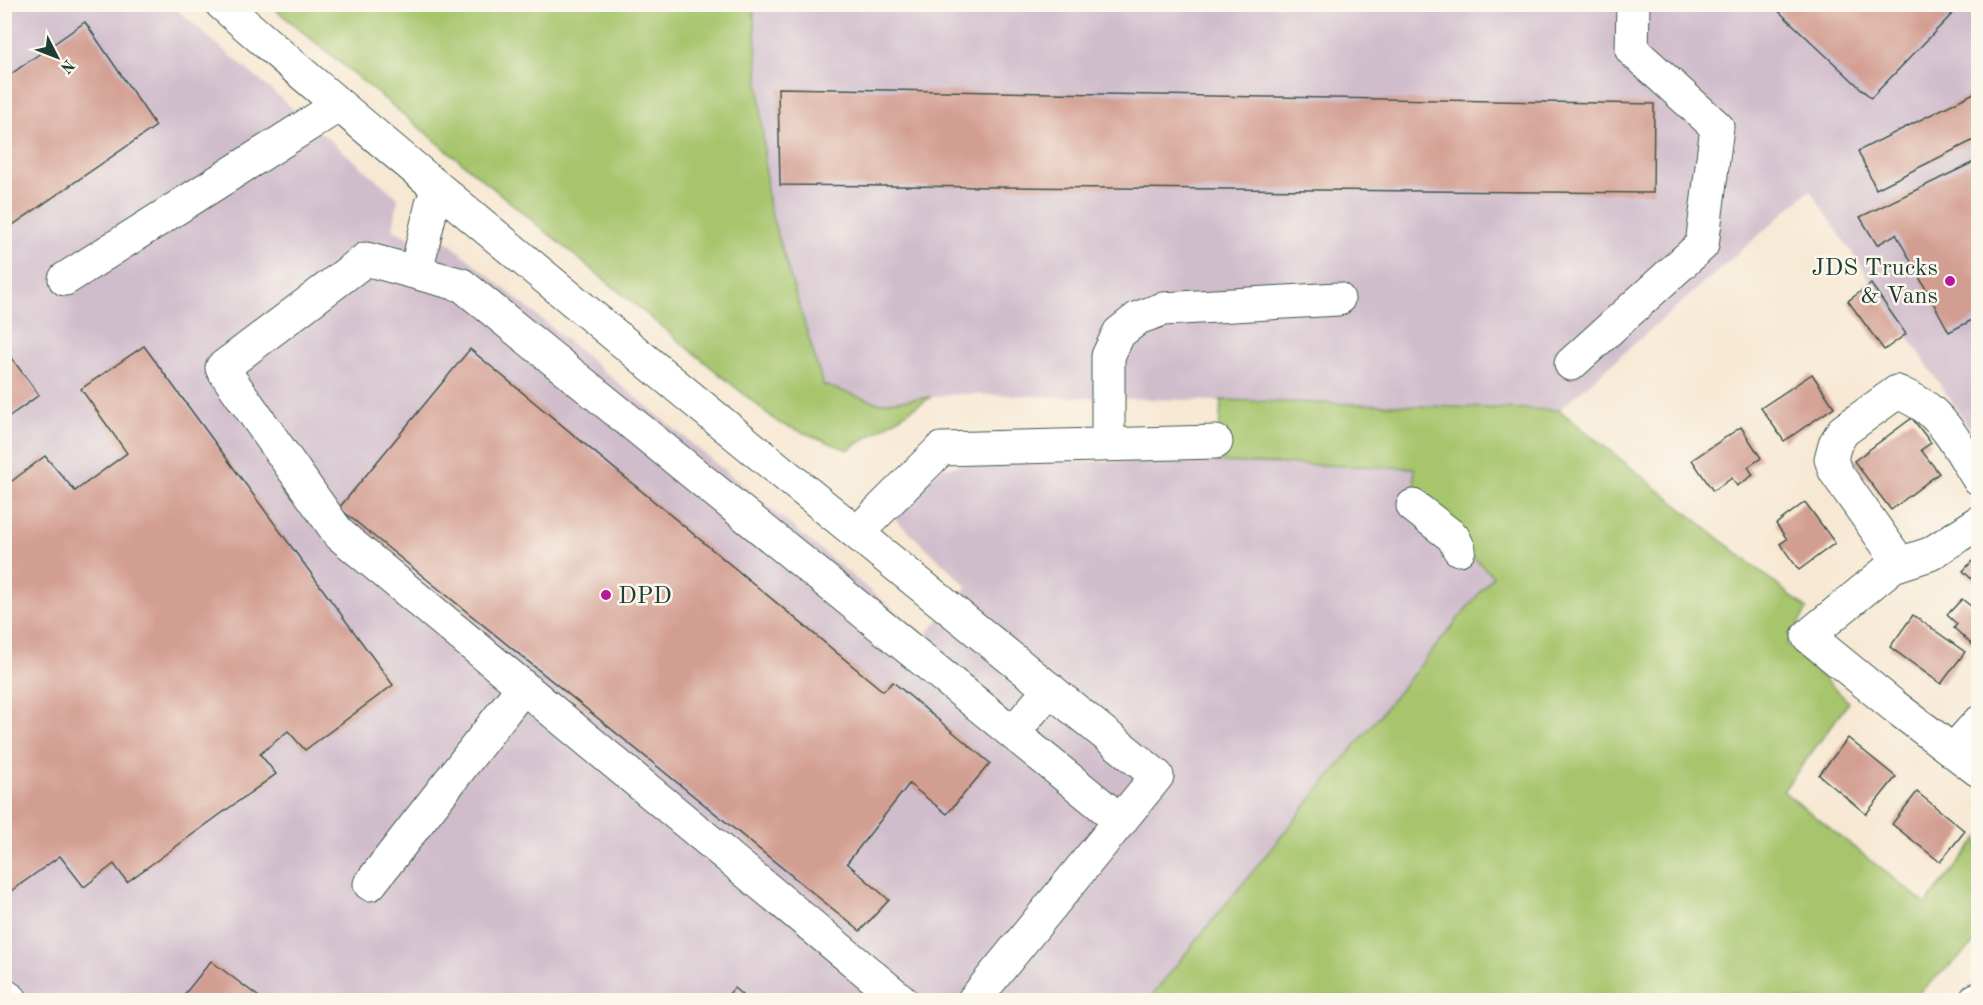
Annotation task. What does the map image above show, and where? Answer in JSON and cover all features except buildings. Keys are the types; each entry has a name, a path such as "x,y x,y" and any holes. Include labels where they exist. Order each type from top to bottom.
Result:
{"street":[{"path":"222,4 439,189 857,534 1157,776 974,1000"},
{"path":"1571,364 1702,245 1717,127 1632,50 1633,4"},
{"path":"65,279 339,105"},
{"path":"416,272 432,204 439,189"},
{"path":"901,1000 339,534 222,368 366,259 462,285 1121,820"},
{"path":"1108,444 1108,356 1119,333 1137,318 1162,309 1338,298"},
{"path":"1893,566 1892,552 1835,471 1831,459 1835,444 1843,430 1897,392 1930,411 1950,434 1978,478"},
{"path":"857,534 941,449 1216,442"},
{"path":"1413,506 1453,537 1459,549"},
{"path":"1978,523 1930,554 1893,566 1808,636 1894,706 1966,760 1978,723"},
{"path":"370,884 523,687"},
{"path":"1013,733 1050,689"},
{"path":"4,995 11,1000"}],"shaded area":[{"path":"5,5 171,5 398,198 393,230 410,238 438,234 925,636 967,586 895,519 902,503 943,468 985,461 1217,462 1414,468 1470,554 1493,576 1148,1000 5,1000"},
{"path":"753,5 1978,5 1978,441 1810,190 1559,410 960,394 879,403 823,385 768,203"}],"green space":[{"path":"270,5 753,5 768,203 823,385 879,403 931,397 848,450 779,423"},
{"path":"1221,400 1559,410 1807,609 1787,644 1849,702 1783,791 1926,904 1978,838 1978,941 1910,1000 1148,1000 1493,576 1470,554 1415,491 1414,468 1217,462"}],"place":[{"name":"JDS Trucks & Vans","path":"1950,281"},
{"name":"DPD","path":"606,595"}]}
